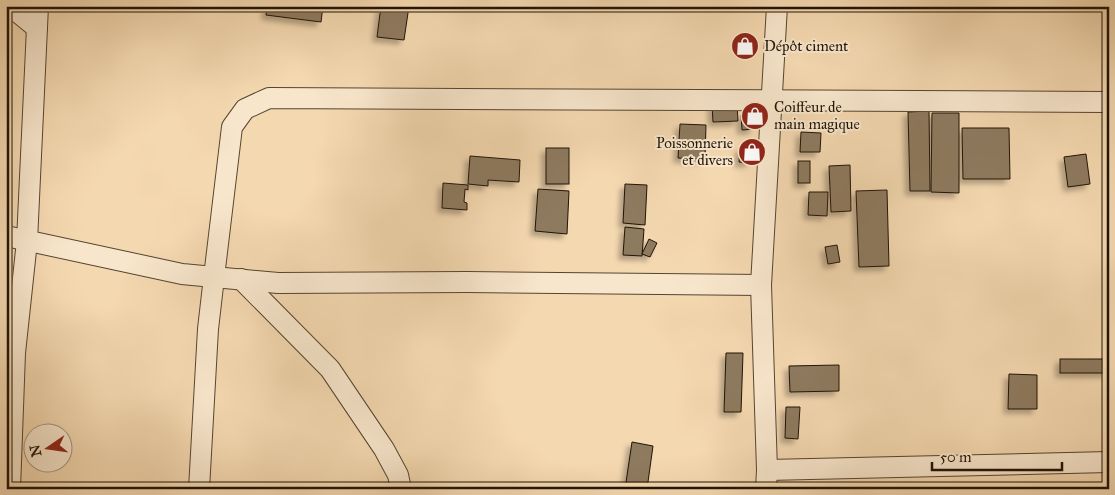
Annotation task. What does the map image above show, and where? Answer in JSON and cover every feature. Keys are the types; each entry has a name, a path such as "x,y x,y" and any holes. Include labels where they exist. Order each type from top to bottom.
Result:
{"street":[{"path":"10,6 37,28"},
{"path":"10,489 11,353 27,241 38,6"},
{"path":"777,6 761,285 767,479 1109,462"},
{"path":"199,489 208,329 232,127 245,109 269,98 1109,102"},
{"path":"6,236 182,274 278,283 468,282 761,285"},
{"path":"241,279 330,369 384,449 398,475 401,489"}],"building":[{"path":"267,6 323,6 321,22 266,15"},
{"path":"381,6 409,6 404,40 377,37"},
{"path":"737,104 738,121 713,122 712,105"},
{"path":"929,111 930,191 910,191 908,112"},
{"path":"932,113 959,113 959,193 931,192"},
{"path":"753,114 754,129 742,130 741,115"},
{"path":"680,124 706,125 705,159 678,158"},
{"path":"962,128 1009,128 1010,179 963,179"},
{"path":"801,132 821,133 820,152 800,152"},
{"path":"740,147 752,149 750,163 739,162"},
{"path":"546,148 569,148 569,184 546,184"},
{"path":"1086,154 1090,184 1068,187 1064,157"},
{"path":"470,156 520,160 519,182 488,180 488,186 468,184"},
{"path":"798,161 810,161 810,183 798,183"},
{"path":"850,165 851,211 831,212 829,166"},
{"path":"443,183 468,185 468,190 465,189 464,202 467,203 467,210 442,208"},
{"path":"625,184 647,185 645,225 623,223"},
{"path":"538,189 569,191 567,234 535,231"},
{"path":"887,190 889,266 859,267 856,191"},
{"path":"809,192 828,192 827,216 808,215"},
{"path":"625,227 644,229 642,256 623,255"},
{"path":"649,239 657,243 650,257 642,254"},
{"path":"837,245 840,262 828,264 825,247"},
{"path":"726,353 743,353 741,412 724,412"},
{"path":"1060,359 1109,359 1109,373 1060,373"},
{"path":"839,365 839,391 790,392 789,366"},
{"path":"1009,374 1037,375 1037,409 1008,409"},
{"path":"786,407 800,407 798,439 785,438"},
{"path":"632,442 653,446 647,489 625,489"}],"place":[{"name":"Dépôt ciment","path":"745,46"},
{"name":"Coiffeur de main magique","path":"755,116"},
{"name":"Poissonnerie et divers","path":"752,152"}]}
